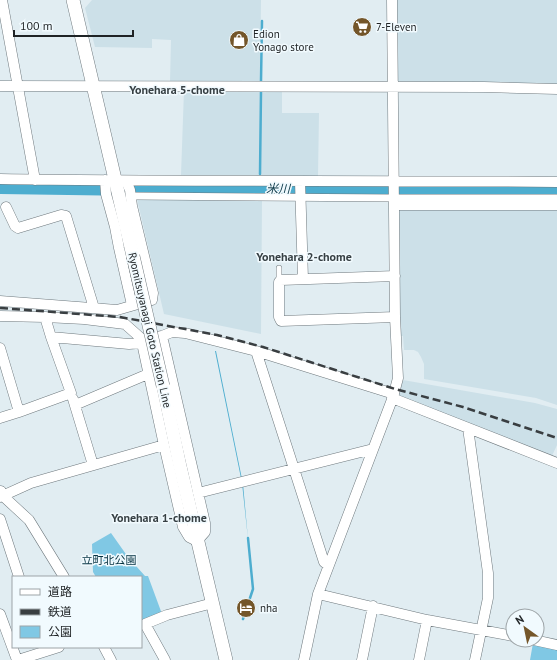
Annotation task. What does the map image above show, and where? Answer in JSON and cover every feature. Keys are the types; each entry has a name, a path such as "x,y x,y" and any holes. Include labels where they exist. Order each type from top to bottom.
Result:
{"main road":[{"name":"Ryomitsuyanagi Goto Station Line","path":"73,0 163,386 197,541 226,660"}],"street":[{"path":"2,0 35,180"},
{"path":"304,660 318,594 393,396 398,378 395,317 392,0"},
{"path":"0,86 484,87 557,89"},
{"path":"0,179 300,183 557,182"},
{"path":"116,181 106,194 115,227 132,305"},
{"path":"0,301 117,310 152,300 153,293 130,190 116,181"},
{"path":"300,183 304,279"},
{"path":"136,196 300,197 557,205"},
{"path":"394,200 557,198"},
{"path":"6,207 15,226 18,228 61,215 66,216 94,308"},
{"path":"395,276 279,280 281,320 395,317"},
{"path":"0,316 84,319 125,324 142,342 183,527 189,537 197,541 205,532 205,523 162,336"},
{"path":"45,317 75,405 93,465"},
{"path":"51,337 130,344 142,342 172,332 256,351 393,396 468,428 557,463"},
{"path":"0,348 19,412"},
{"path":"256,351 324,562 328,565"},
{"path":"75,405 148,374"},
{"path":"0,418 71,394"},
{"path":"468,428 488,573 488,598 476,660"},
{"path":"63,576 29,520 1,494 31,483 164,445"},
{"path":"198,492 373,448"},
{"path":"0,519 19,576"},
{"path":"318,594 427,620 505,634"},
{"path":"165,660 146,624 167,615 213,603"},
{"path":"362,660 373,606"},
{"path":"0,614 12,645"},
{"path":"419,660 427,620"},
{"path":"545,642 557,645"},
{"path":"13,648 18,660 43,650 54,648"},
{"path":"105,648 111,660"}],"lane":[{"path":"279,268 279,280"}],"shaded area":[{"path":"92,0 261,0 260,81 170,82 171,40 152,39 152,48 95,47 85,8"},
{"path":"396,0 557,0 557,85 398,84"},
{"path":"184,90 282,91 282,113 319,113 318,176 259,177 255,175 181,175"},
{"path":"137,199 262,200 261,334 164,314"},
{"path":"397,209 557,209 557,405 536,398 424,379 424,364 421,357 418,352 414,350 404,350 403,336 400,336"},
{"path":"215,351 243,484 248,539 242,483"},
{"path":"403,380 535,403 557,409 557,445 551,458 397,396"}],"green space":[{"name":"立町北公園","path":"111,533 128,557 145,576 148,576 162,614 142,622 142,576 95,576 93,572 92,544"},
{"path":"545,646 557,648 557,660 530,660 532,648 545,648"}],"waterway":[{"path":"261,81 262,21"},
{"path":"260,174 261,91"},
{"name":"米川","path":"0,187 342,192 557,192"},
{"path":"243,619 253,589 248,538"}],"railway":[{"path":"0,308 120,317 217,335 263,347 395,389 463,407 557,438"}],"place":[{"name":"7-Eleven","path":"362,27"},
{"name":"Edion Yonago store","path":"239,40"},
{"name":"nha","path":"246,608"}],"district":[{"name":"Yonehara 5-chome","path":"177,90"},
{"name":"Yonehara 2-chome","path":"304,257"},
{"name":"Yonehara 1-chome","path":"159,518"}]}
